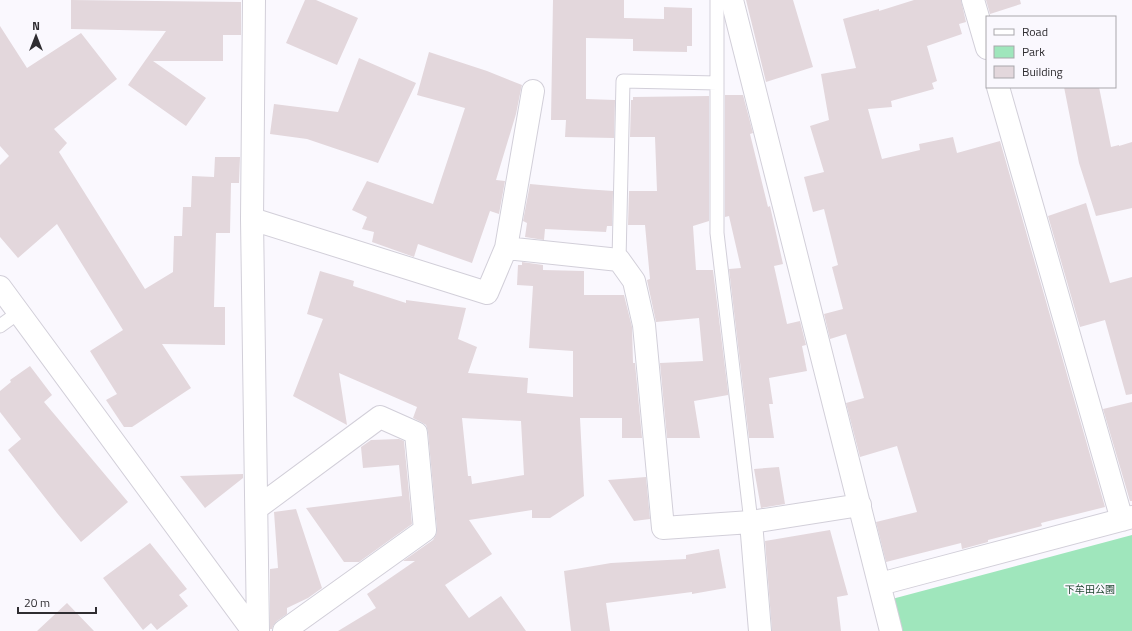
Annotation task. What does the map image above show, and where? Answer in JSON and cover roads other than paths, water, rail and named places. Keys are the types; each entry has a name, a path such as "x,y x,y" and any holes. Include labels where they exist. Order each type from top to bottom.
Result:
{"street":[{"path":"254,0 252,220 258,631"},
{"path":"732,0 891,631"},
{"path":"973,0 986,45"},
{"path":"880,584 1127,519 998,88"},
{"path":"252,220 486,293 506,248 533,91"},
{"path":"506,248 619,260 634,281 644,325 663,528 751,522 860,505"},
{"path":"0,287 253,631"},
{"path":"257,508 380,417 416,432 425,530 284,631"},
{"path":"751,522 760,631"}],"lane":[{"path":"717,0 717,232 751,522"},
{"path":"619,260 623,81 717,83"},
{"path":"0,326 18,313"}],"park label":[{"name":"下牟田公園","path":"1090,589"}]}
